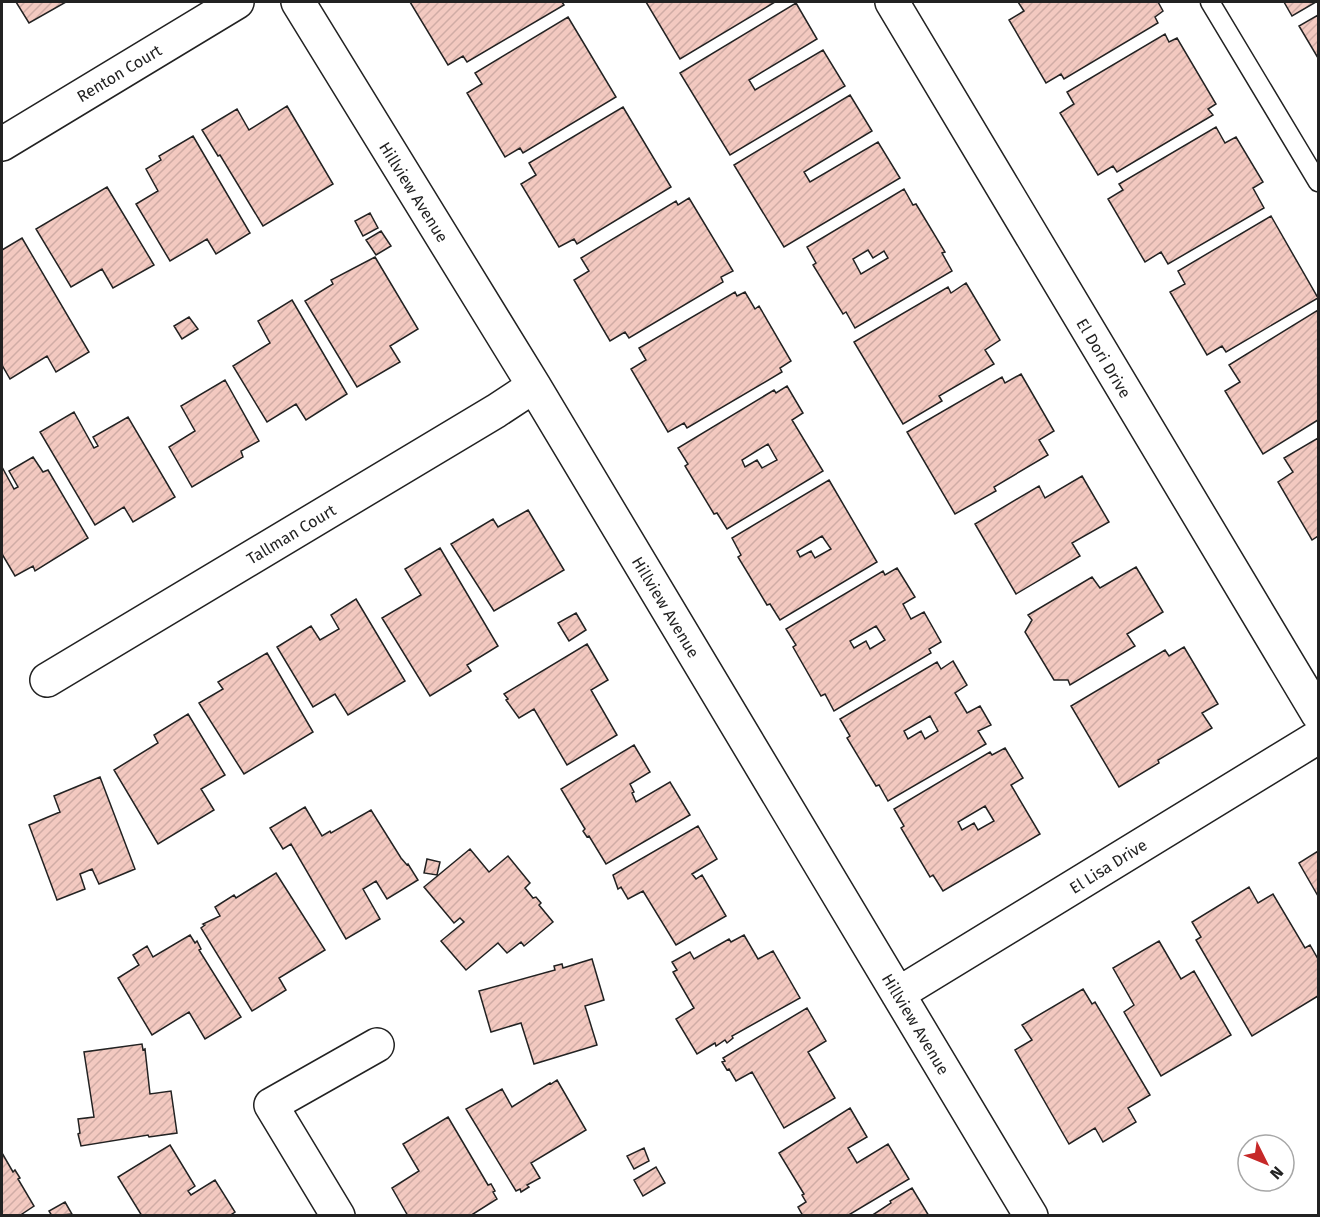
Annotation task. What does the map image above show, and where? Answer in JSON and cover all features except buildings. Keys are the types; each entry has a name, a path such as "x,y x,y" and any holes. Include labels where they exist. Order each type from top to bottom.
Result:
{"street":[{"name":"Renton Court","path":"2,144 237,2"},
{"name":"Hillview Avenue","path":"298,2 534,386 1031,1215"},
{"name":"El Dori Drive","path":"892,2 1318,714"},
{"name":"Tallman Court","path":"46,680 496,411 534,386"},
{"name":"El Lisa Drive","path":"898,994 1318,737"},
{"path":"338,1215 271,1105 377,1045"}],"lane":[{"path":"1210,2 1318,182"}]}
